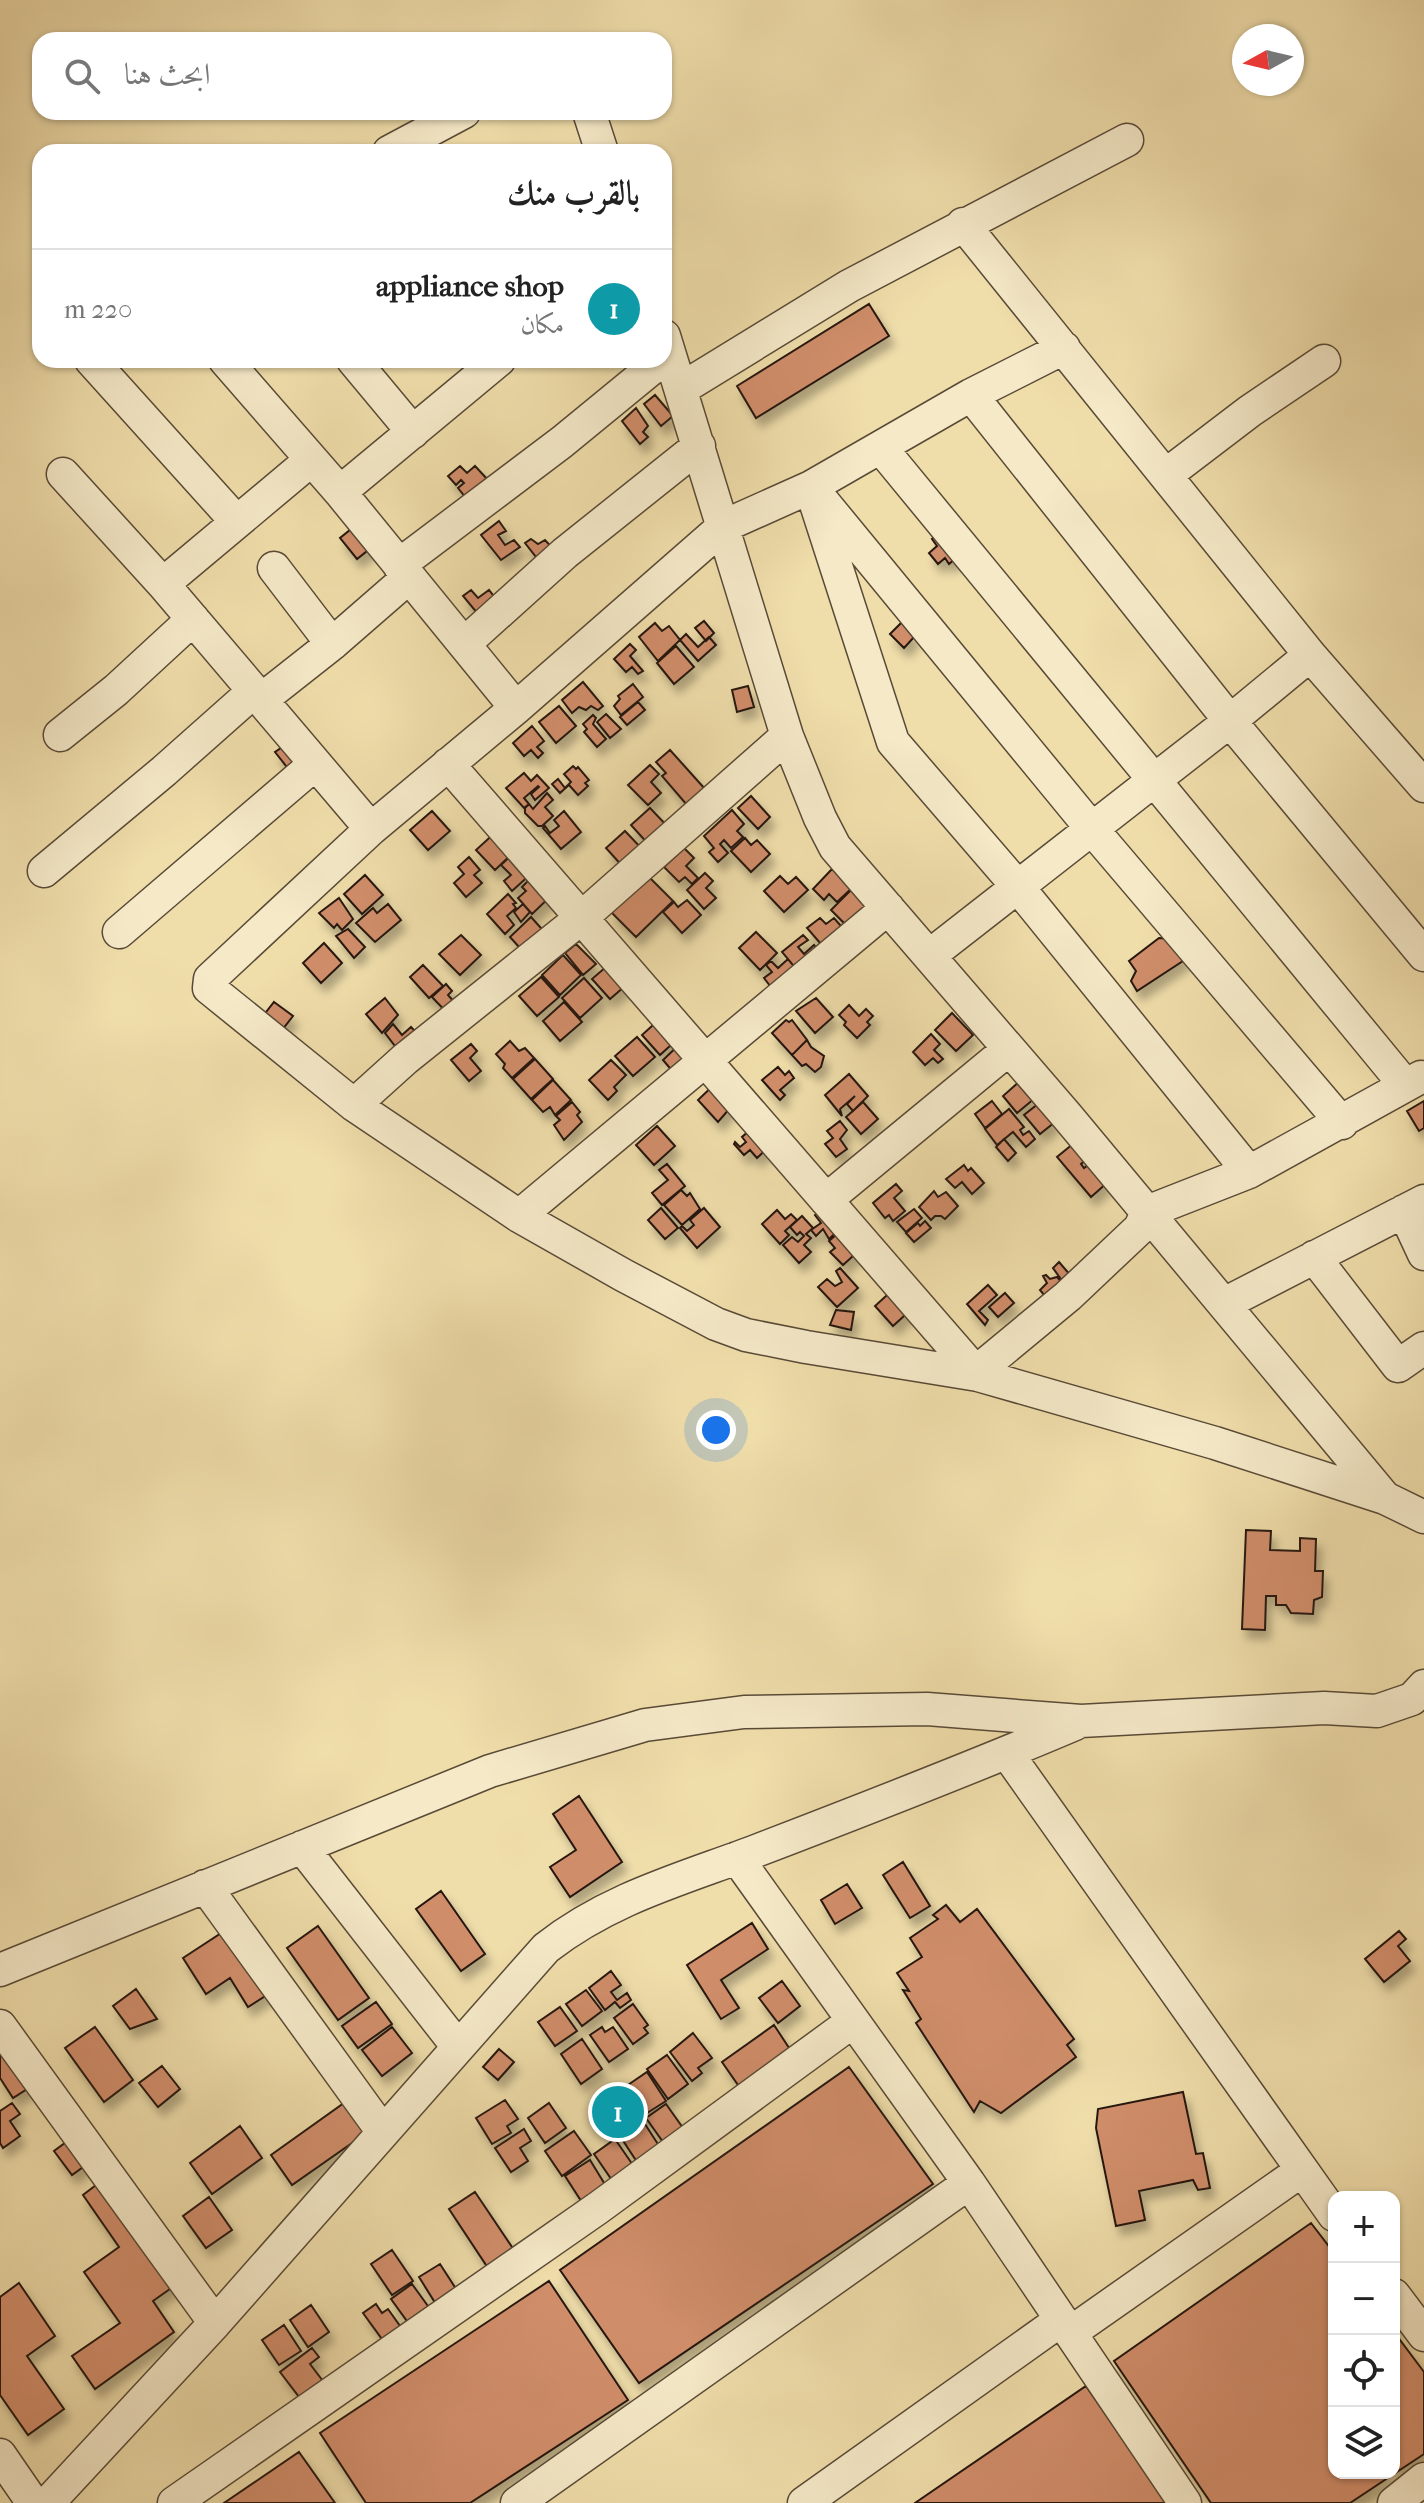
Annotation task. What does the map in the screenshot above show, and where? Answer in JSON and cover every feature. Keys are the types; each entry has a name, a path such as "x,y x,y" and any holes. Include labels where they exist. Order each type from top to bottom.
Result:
{"street":[{"path":"404,144 449,120"},
{"path":"592,120 599,144"},
{"path":"681,389 849,286 1127,140"},
{"path":"963,224 1310,655 1424,786"},
{"path":"1064,348 971,395 811,487 724,526 516,708 371,829 208,982 213,994 354,1105 519,1216 690,1312 746,1335 916,1367 976,1374 1215,1443 1385,1498 1424,1517"},
{"path":"1166,475 1250,411 1324,361"},
{"path":"98,368 237,522"},
{"path":"232,368 340,492 516,708"},
{"path":"360,368 413,432"},
{"path":"340,492 489,368"},
{"path":"44,871 258,695 332,644 404,571 562,442 647,368"},
{"path":"672,368 699,446 787,736 835,847 1147,1212 1385,1498"},
{"path":"971,395 1230,721 1424,955"},
{"path":"464,644 565,553 699,446"},
{"path":"881,448 1153,781 1414,1081 1249,1172 1147,1212 1140,1228 1068,1296 976,1374"},
{"path":"163,584 311,460"},
{"path":"63,474 163,584 371,829"},
{"path":"811,487 1092,829 1342,1123"},
{"path":"811,487 893,742 1018,887 1249,1172"},
{"path":"274,568 332,644"},
{"path":"60,735 116,690 193,619"},
{"path":"929,956 1310,655"},
{"path":"354,1105 405,1059 580,919 787,736"},
{"path":"119,932 315,764"},
{"path":"448,764 976,1374"},
{"path":"519,1216 888,908"},
{"path":"826,1200 1009,1049"},
{"path":"1224,1304 1414,1206 1424,1254"},
{"path":"1314,1257 1398,1366 1424,1348"},
{"path":"0,1970 490,1771 619,1732 678,1719 744,1712 927,1709 1081,1721 1324,1708 1377,1711 1401,1705 1424,1686"},
{"path":"48,2503 215,2323 546,1948 562,1935 616,1904 1007,1753 1081,1721"},
{"path":"1007,1753 1328,2207"},
{"path":"302,1847 458,2047"},
{"path":"737,1858 969,2183 1185,2503"},
{"path":"205,1886 383,2132"},
{"path":"174,2503 585,2217 852,2022"},
{"path":"0,2026 215,2323"},
{"path":"804,2503 1301,2171"},
{"path":"517,2503 969,2183"},
{"path":"1400,2303 1424,2335"},
{"path":"0,2455 33,2503"},
{"path":"1394,2503 1424,2479"}],"building":[{"path":"869,304 889,336 756,418 737,386"},
{"path":"655,395 673,416 661,426 644,404"},
{"path":"636,408 648,426 643,432 648,437 640,444 622,421"},
{"path":"460,466 467,473 475,466 488,480 466,498 458,488 464,483 461,480 456,485 448,476"},
{"path":"499,521 506,531 498,535 505,545 514,540 520,547 501,560 481,535"},
{"path":"360,522 377,543 357,559 340,538"},
{"path":"360,522 372,547 357,559 340,538"},
{"path":"943,530 962,553 949,564 945,558 938,564 929,553 937,546 932,539"},
{"path":"531,539 538,544 545,540 559,555 544,567 525,543"},
{"path":"471,590 478,598 489,590 499,603 483,620 463,596"},
{"path":"704,621 714,633 706,641 695,628"},
{"path":"902,622 915,636 904,648 890,634"},
{"path":"655,623 662,631 669,626 680,640 658,661 639,637"},
{"path":"686,634 698,647 709,637 716,645 698,661 680,640"},
{"path":"630,644 636,650 630,656 643,671 638,674 632,667 626,672 614,659"},
{"path":"676,646 694,667 674,684 657,663"},
{"path":"583,682 603,706 598,710 591,706 586,710 579,707 572,713 562,700"},
{"path":"633,684 643,697 621,715 614,706 620,699 618,696"},
{"path":"748,686 754,707 737,712 732,690"},
{"path":"638,702 645,710 627,725 620,717"},
{"path":"559,706 576,726 556,743 539,722"},
{"path":"606,714 621,729 610,738 597,722"},
{"path":"593,715 596,718 593,724 606,739 597,747 584,732 587,729 583,724"},
{"path":"532,726 544,741 537,747 543,753 538,758 531,750 524,756 513,743"},
{"path":"290,742 314,761 294,776 275,752"},
{"path":"670,750 705,789 687,805 662,776 666,773 656,762"},
{"path":"650,765 659,774 651,782 661,793 648,805 628,785"},
{"path":"573,766 578,767 589,780 585,783 588,786 578,795 569,785 560,793 552,784 558,779 565,788 571,782 564,774"},
{"path":"524,773 531,781 537,775 549,788 535,800 531,794 538,786 524,798 529,804 524,808 506,788"},
{"path":"547,793 553,800 545,807 553,816 538,826 525,813 525,808 529,804 533,809"},
{"path":"751,796 770,817 758,829 738,808"},
{"path":"650,808 669,828 650,846 631,825"},
{"path":"732,810 744,824 737,831 743,837 731,848 724,840 720,844 728,853 718,862 709,852 714,848 704,836"},
{"path":"432,811 450,831 428,850 410,830"},
{"path":"564,811 581,832 561,849 543,828 545,826 550,833 559,826 554,820"},
{"path":"498,830 516,850 495,870 476,850"},
{"path":"625,831 644,851 625,869 606,848"},
{"path":"745,838 751,845 757,840 770,854 751,872 731,851"},
{"path":"684,848 694,858 686,866 698,878 692,884 685,877 679,882 664,867"},
{"path":"516,851 534,871 512,891 504,881 511,875 501,865"},
{"path":"469,857 480,870 474,875 482,883 466,897 454,883 464,874 458,867"},
{"path":"832,869 852,888 837,902 829,894 824,900 813,889"},
{"path":"705,873 713,881 706,888 716,898 704,909 687,890"},
{"path":"535,874 553,894 532,914 518,898 526,891 522,887"},
{"path":"365,875 383,895 362,914 344,894"},
{"path":"648,876 673,901 636,937 611,912"},
{"path":"780,876 788,884 796,877 808,890 784,912 764,891"},
{"path":"851,890 869,909 849,928 831,910"},
{"path":"508,894 516,903 513,904 516,908 507,916 514,925 505,934 487,914"},
{"path":"339,898 353,919 342,930 337,924 334,928 319,913"},
{"path":"687,900 701,915 682,933 663,912 674,902 678,907"},
{"path":"388,904 401,920 375,942 356,923 373,908 377,913"},
{"path":"523,904 530,912 521,922 514,912"},
{"path":"531,917 549,937 528,957 510,937"},
{"path":"820,918 826,924 834,918 847,933 827,951 807,928"},
{"path":"348,929 365,947 354,958 336,936"},
{"path":"756,932 777,953 760,970 739,948"},
{"path":"461,935 481,955 460,975 439,954"},
{"path":"803,935 808,940 798,947 804,954 814,945 824,957 802,976 782,952"},
{"path":"1159,938 1173,939 1186,959 1137,991 1131,981 1136,971 1129,961"},
{"path":"324,943 342,963 321,983 303,963"},
{"path":"576,944 596,964 583,975 565,953"},
{"path":"563,955 581,975 560,995 542,975"},
{"path":"788,959 800,974 777,995 764,978 772,972 766,965 771,961 778,968"},
{"path":"614,960 632,980 610,999 592,979"},
{"path":"423,965 443,986 429,998 410,977"},
{"path":"541,977 559,997 537,1016 519,996"},
{"path":"584,978 602,998 580,1018 562,998"},
{"path":"446,984 452,991 448,995 455,1003 451,1017 432,997"},
{"path":"385,998 398,1015 382,1033 366,1014"},
{"path":"816,998 833,1017 815,1033 796,1011"},
{"path":"274,1002 293,1016 282,1030 263,1016"},
{"path":"564,1002 582,1022 560,1041 543,1021"},
{"path":"849,1005 859,1016 866,1009 873,1016 867,1022 870,1025 857,1038 839,1015"},
{"path":"952,1013 973,1035 956,1051 935,1030"},
{"path":"664,1015 682,1035 660,1055 642,1035"},
{"path":"786,1020 792,1020 807,1040 792,1055 772,1033"},
{"path":"393,1024 402,1035 411,1027 424,1041 405,1059 385,1033"},
{"path":"931,1034 940,1044 934,1050 943,1059 938,1063 933,1058 925,1065 913,1052"},
{"path":"637,1037 655,1057 633,1076 615,1056"},
{"path":"684,1040 702,1060 680,1080 663,1060"},
{"path":"807,1040 824,1056 821,1067 815,1072 806,1064 802,1066 792,1055"},
{"path":"510,1041 519,1051 525,1048 534,1058 512,1078 496,1054"},
{"path":"471,1044 477,1051 470,1058 481,1071 469,1081 451,1060"},
{"path":"535,1059 553,1079 531,1099 513,1079"},
{"path":"611,1060 626,1075 614,1087 617,1091 608,1100 589,1080"},
{"path":"778,1067 785,1075 789,1071 794,1078 780,1090 785,1095 780,1100 762,1080"},
{"path":"849,1074 868,1096 853,1111 847,1104 855,1096 840,1109 842,1116 825,1095"},
{"path":"553,1080 571,1100 555,1115 550,1107 543,1112 532,1100"},
{"path":"719,1080 737,1100 718,1122 698,1100"},
{"path":"1020,1081 1035,1098 1017,1113 1003,1096"},
{"path":"1043,1100 1055,1122 1040,1134 1024,1115"},
{"path":"992,1101 1002,1114 985,1128 975,1114"},
{"path":"1424,1101 1424,1128 1419,1131 1407,1111"},
{"path":"572,1102 580,1112 577,1115 582,1122 564,1140 554,1125 560,1120 556,1116"},
{"path":"863,1102 878,1119 861,1134 846,1117"},
{"path":"1009,1109 1024,1127 1020,1130 1023,1135 1029,1131 1035,1139 1026,1147 1013,1132 997,1145 985,1129"},
{"path":"840,1121 847,1130 840,1139 847,1149 836,1157 825,1144 833,1138 827,1131"},
{"path":"756,1125 773,1143 757,1158 750,1150 744,1155 734,1144 740,1147 746,1142 742,1137"},
{"path":"657,1126 675,1146 654,1165 636,1145"},
{"path":"1004,1139 1016,1153 1008,1161 996,1147"},
{"path":"1074,1143 1088,1158 1081,1164 1084,1168 1091,1163 1108,1182 1091,1197 1057,1157"},
{"path":"667,1164 685,1186 662,1205 652,1193 668,1180 659,1170"},
{"path":"964,1165 968,1171 971,1168 984,1183 972,1194 962,1182 955,1188 946,1179"},
{"path":"896,1184 902,1191 894,1198 905,1211 893,1221 889,1215 885,1218 873,1203"},
{"path":"681,1190 687,1196 690,1193 700,1209 682,1225 664,1205"},
{"path":"934,1191 938,1197 946,1192 958,1206 945,1219 935,1216 931,1220 919,1207"},
{"path":"827,1204 845,1224 829,1239 823,1229 816,1236 811,1230 821,1223 815,1215"},
{"path":"661,1208 678,1228 665,1239 648,1220"},
{"path":"704,1208 720,1227 697,1248 680,1228 682,1226 687,1231 694,1225 690,1220"},
{"path":"914,1209 922,1218 906,1232 897,1222"},
{"path":"777,1210 785,1219 791,1214 797,1220 785,1231 789,1235 780,1244 762,1224"},
{"path":"802,1216 813,1228 806,1234 811,1238 804,1245 811,1252 799,1263 783,1245 792,1237 798,1242 804,1236 800,1232 797,1235 790,1227"},
{"path":"925,1221 931,1228 914,1242 906,1233"},
{"path":"846,1226 864,1246 843,1265 830,1252 835,1248 829,1241"},
{"path":"1059,1262 1077,1283 1068,1289 1053,1268"},
{"path":"840,1268 858,1288 837,1307 818,1287 827,1279 835,1286 842,1282 836,1271"},
{"path":"1043,1276 1050,1279 1057,1277 1061,1282 1049,1301 1040,1290 1047,1283"},
{"path":"988,1285 997,1295 979,1311 988,1320 985,1325 967,1304"},
{"path":"897,1286 915,1306 893,1326 875,1306"},
{"path":"1005,1293 1014,1303 998,1317 989,1307"},
{"path":"836,1310 854,1312 851,1330 830,1325"},
{"path":"1246,1530 1271,1531 1270,1550 1300,1551 1300,1538 1316,1539 1315,1571 1323,1571 1322,1597 1314,1600 1313,1614 1291,1613 1286,1605 1276,1605 1276,1596 1266,1596 1265,1630 1242,1629"},
{"path":"579,1796 622,1862 570,1897 550,1867 576,1850 553,1814"},
{"path":"903,1862 930,1906 910,1918 883,1875"},
{"path":"847,1884 862,1908 835,1924 821,1900"},
{"path":"441,1891 485,1954 461,1971 416,1909"},
{"path":"946,1905 960,1922 977,1909 1074,2039 1067,2045 1076,2057 1001,2113 980,2101 974,2112 916,2023 921,2019 903,1990 909,1991 897,1973 922,1957 910,1938 938,1919 933,1915"},
{"path":"752,1923 768,1949 721,1980 739,2008 721,2019 687,1965"},
{"path":"318,1926 369,1998 338,2020 287,1948"},
{"path":"229,1928 270,1993 248,2007 230,1978 206,1994 183,1958"},
{"path":"1399,1931 1406,1939 1398,1946 1410,1961 1384,1982 1365,1959"},
{"path":"611,1971 621,1985 611,1992 617,2000 627,1993 631,2000 620,2008 615,2002 605,2010 589,1988"},
{"path":"782,1981 800,2006 778,2023 759,1998"},
{"path":"136,1989 157,2019 130,2029 113,2006"},
{"path":"586,1990 602,2011 582,2026 566,2004"},
{"path":"376,2002 392,2024 358,2048 342,2026"},
{"path":"633,2004 648,2025 644,2028 648,2033 633,2044 614,2018"},
{"path":"560,2007 577,2031 555,2046 538,2022"},
{"path":"774,2025 795,2057 745,2095 722,2062"},
{"path":"95,2027 133,2080 104,2102 65,2048"},
{"path":"392,2027 412,2053 382,2076 362,2050"},
{"path":"602,2027 605,2032 613,2027 628,2049 609,2062 590,2035"},
{"path":"0,2033 35,2084 13,2098 0,2078"},
{"path":"693,2033 712,2058 698,2068 702,2073 692,2081 670,2052"},
{"path":"582,2039 602,2069 581,2084 561,2054"},
{"path":"499,2049 514,2062 498,2080 483,2067"},
{"path":"667,2055 688,2084 668,2099 647,2069"},
{"path":"162,2066 180,2089 158,2107 139,2083"},
{"path":"849,2067 933,2184 639,2383 560,2270"},
{"path":"647,2072 666,2101 644,2115 625,2087"},
{"path":"622,2088 642,2118 620,2132 614,2124 608,2127 594,2106"},
{"path":"1183,2092 1196,2154 1203,2153 1210,2188 1198,2190 1193,2180 1139,2191 1145,2220 1116,2226 1096,2128 1098,2109"},
{"path":"351,2098 372,2129 292,2185 271,2155"},
{"path":"505,2100 518,2119 507,2126 511,2133 492,2144 476,2118"},
{"path":"12,2103 20,2114 10,2121 20,2136 3,2148 0,2143 0,2111"},
{"path":"549,2103 566,2128 545,2143 528,2118"},
{"path":"666,2104 688,2135 668,2149 646,2118"},
{"path":"643,2121 663,2152 641,2168 620,2136"},
{"path":"240,2126 262,2158 212,2194 190,2163"},
{"path":"524,2129 531,2141 520,2148 528,2161 511,2172 495,2148"},
{"path":"574,2131 591,2155 562,2176 545,2151"},
{"path":"73,2137 90,2162 72,2175 54,2151"},
{"path":"615,2139 637,2171 616,2186 594,2154"},
{"path":"590,2160 609,2191 585,2207 565,2176"},
{"path":"104,2179 177,2284 153,2301 174,2332 95,2389 72,2356 120,2323 84,2272 119,2247 83,2195"},
{"path":"475,2192 516,2253 490,2271 449,2209"},
{"path":"209,2197 232,2230 206,2248 183,2216"},
{"path":"1311,2223 1328,2245 1328,2479 1386,2479 1350,2503 1211,2503 1114,2361"},
{"path":"392,2250 413,2281 392,2295 371,2264"},
{"path":"440,2264 460,2295 439,2309 419,2277"},
{"path":"549,2281 628,2400 470,2503 366,2503 320,2433"},
{"path":"19,2283 55,2336 27,2356 64,2409 28,2435 0,2395 0,2297"},
{"path":"412,2284 433,2313 412,2328 391,2299"},
{"path":"376,2304 382,2313 388,2309 405,2333 387,2346 363,2313"},
{"path":"311,2305 329,2332 308,2347 290,2320"},
{"path":"284,2325 301,2351 279,2365 262,2340"},
{"path":"1400,2340 1424,2372 1424,2454 1400,2470"},
{"path":"312,2348 319,2357 310,2364 329,2389 306,2406 280,2372"},
{"path":"1086,2386 1167,2503 915,2503"},
{"path":"299,2452 335,2503 224,2503"}],"place":[{"name":"appliance shop","path":"618,2112"}]}
